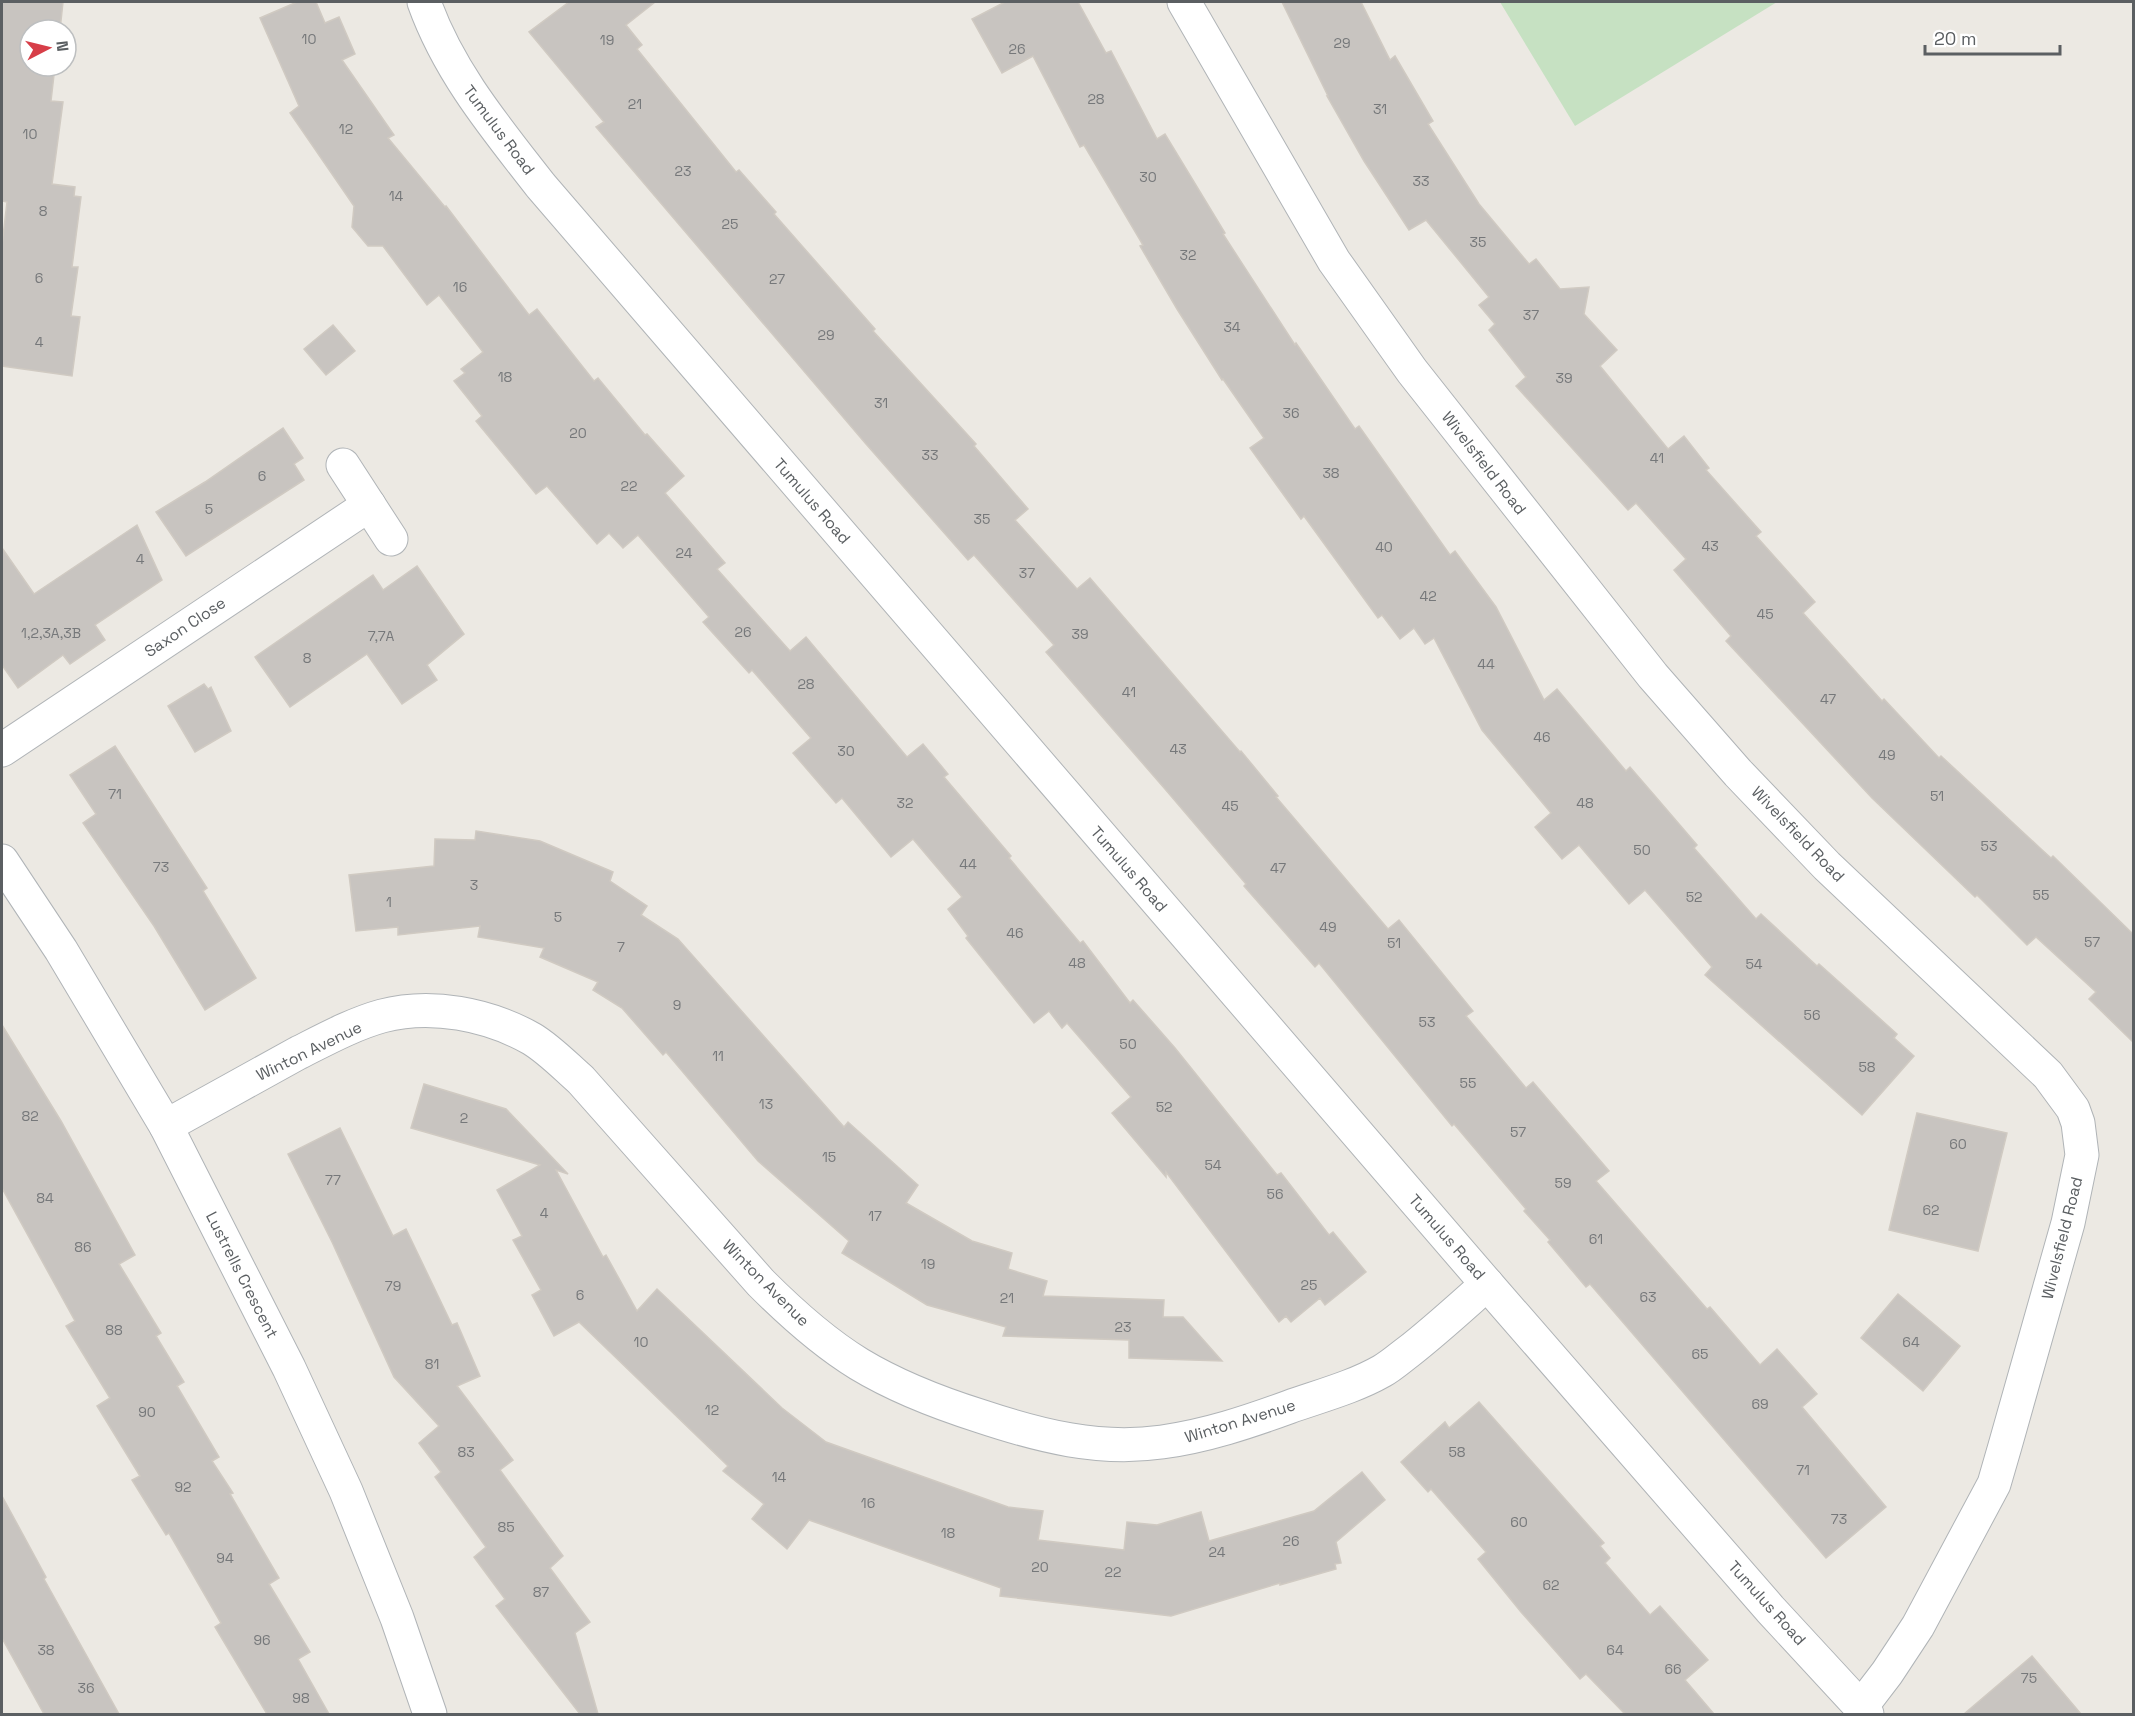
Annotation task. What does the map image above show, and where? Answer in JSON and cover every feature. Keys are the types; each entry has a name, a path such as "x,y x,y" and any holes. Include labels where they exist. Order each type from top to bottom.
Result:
{"street":[{"name":"Tumulus Road","path":"424,2 451,63 471,95 540,186 1487,1284 1770,1609 1864,1711"},
{"name":"Wivelsfield Road","path":"1184,2 1334,261 1427,390 1646,667 1738,774 1827,866 2048,1075 2073,1109 2081,1139 2080,1171 2068,1223 1994,1484 1918,1626 1864,1711"},
{"path":"343,465 391,539"},
{"name":"Saxon Close","path":"2,750 369,505"},
{"name":"Lustrells Crescent","path":"2,861 61,950 166,1126 289,1368 346,1491 397,1618 430,1714"},
{"name":"Winton Avenue","path":"166,1126 327,1038 381,1016 441,1011 488,1020 533,1040 581,1080 761,1283 825,1340 859,1364 924,1396 1020,1429 1073,1441 1126,1445 1161,1443 1194,1437 1241,1424 1335,1391 1383,1371 1426,1338 1487,1284"}],"green space":[{"path":"1500,2 1777,2 1575,126"}],"building":[{"path":"2,2 63,2 61,18 18,18 18,78 54,78 51,101 63,102 52,184 75,187 74,196 81,197 72,267 78,267 71,316 80,317 72,376 2,366 2,245 7,202 2,201"},
{"path":"297,2 316,2 325,23 339,17 355,54 342,60 394,135 388,138 446,206 529,315 537,309 594,381 598,378 645,435 647,434 684,476 665,493 725,563 717,569 790,651 806,637 907,757 923,744 948,774 944,777 1080,943 1083,941 1130,1003 1133,1000 1175,1048 1277,1175 1281,1173 1329,1235 1333,1232 1366,1272 1325,1305 1320,1298 1291,1322 1286,1316 1279,1322 1166,1172 1166,1177 1112,1113 1131,1097 1067,1023 1062,1028 1049,1011 1034,1023 966,938 968,936 948,909 962,897 913,839 891,857 842,798 836,803 793,753 811,738 752,670 749,673 703,622 709,617 638,535 623,548 609,533 597,544 547,486 536,494 476,421 482,416 454,381 465,373 461,369 483,352 439,295 427,305 383,246 368,246 352,227 354,206 290,113 299,106 260,18"},
{"path":"569,2 655,2 626,25 642,45 637,49 736,172 739,170 776,212 774,214 875,329 873,331 976,444 974,446 1028,509 1015,520 1077,589 1090,578 1241,751 1278,796 1276,797 1388,929 1399,920 1473,1011 1466,1016 1526,1088 1533,1082 1609,1171 1596,1181 1707,1309 1710,1307 1760,1365 1777,1349 1817,1394 1802,1407 1886,1507 1826,1558 1590,1284 1586,1287 1548,1242 1550,1240 1524,1211 1526,1209 1454,1124 1452,1126 1319,963 1315,967 1046,652 1054,645 974,555 968,560 596,127 604,122 529,32"},
{"path":"1005,2 1078,2 1106,53 1111,51 1157,139 1165,134 1225,233 1223,234 1295,345 1296,343 1355,429 1359,426 1450,555 1455,551 1496,607 1544,700 1557,689 1626,771 1630,767 1697,845 1694,848 1756,919 1761,914 1817,966 1819,964 1897,1034 1894,1038 1914,1056 1862,1115 1705,975 1712,967 1645,890 1629,904 1579,845 1562,859 1535,827 1551,813 1482,730 1434,638 1425,644 1414,628 1400,639 1382,615 1378,618 1304,516 1301,519 1250,448 1264,438 1222,380 1177,309 1140,246 1143,245 1084,145 1080,147 1033,56 1002,73 972,19"},
{"path":"1282,2 1361,2 1390,60 1395,56 1433,121 1428,124 1479,204 1529,264 1536,259 1560,289 1589,287 1584,314 1617,350 1600,366 1668,449 1684,436 1709,468 1706,470 1761,532 1756,536 1815,602 1803,613 1882,701 1884,699 1939,758 1941,756 2051,858 2053,856 2133,934 2133,1042 2089,999 2096,992 2036,937 2027,945 1977,895 1975,897 1872,798 1726,641 1731,636 1674,570 1686,559 1636,503 1628,510 1516,386 1526,377 1489,330 1495,324 1479,305 1489,297 1426,220 1409,230 1364,161 1327,96"},
{"path":"333,325 355,351 326,375 304,349"},
{"path":"283,428 303,458 294,464 304,480 186,556 156,512 205,482"},
{"path":"137,525 162,580 95,625 105,640 70,664 63,655 18,688 2,665 2,548 34,594"},
{"path":"417,566 464,634 427,665 437,680 402,704 367,654 290,707 255,657 373,575 383,590"},
{"path":"204,684 208,689 211,687 231,731 195,752 168,706"},
{"path":"115,746 207,888 203,891 256,978 205,1010 154,926 83,823 96,814 70,775"},
{"path":"476,831 540,841 613,872 610,881 647,906 641,915 678,939 844,1127 848,1122 918,1185 906,1203 972,1241 1012,1253 1008,1269 1047,1281 1043,1296 1164,1300 1163,1317 1183,1317 1222,1361 1129,1358 1129,1340 1003,1336 1006,1327 927,1305 842,1253 849,1241 758,1161 666,1052 663,1055 622,1008 593,990 598,982 540,957 544,948 478,937 480,926 398,935 398,927 356,931 349,875 434,866 435,839 475,840"},
{"path":"2,1025 61,1121 135,1255 119,1264 161,1333 156,1336 184,1382 177,1386 219,1457 212,1461 233,1493 230,1494 279,1578 269,1584 310,1652 298,1659 329,1714 267,1714 215,1627 221,1623 169,1533 166,1535 132,1480 140,1476 97,1406 110,1398 66,1326 75,1321 2,1188"},
{"path":"424,1084 506,1109 568,1174 556,1170 603,1257 606,1255 637,1311 657,1289 782,1408 826,1442 1008,1507 1043,1511 1038,1540 1124,1550 1127,1522 1157,1525 1201,1512 1209,1541 1314,1511 1362,1472 1385,1500 1336,1542 1341,1563 1335,1564 1336,1569 1280,1585 1280,1583 1171,1616 1000,1596 1001,1588 809,1520 787,1549 752,1519 764,1504 723,1471 728,1466 579,1322 554,1336 532,1295 541,1290 513,1240 522,1236 497,1190 540,1165 411,1128"},
{"path":"1917,1113 2007,1133 1978,1251 1889,1230"},
{"path":"340,1128 393,1236 406,1229 452,1325 457,1323 480,1376 457,1386 513,1460 500,1470 563,1556 550,1568 590,1622 575,1633 598,1714 580,1714 496,1606 505,1599 474,1557 486,1547 435,1477 441,1472 419,1443 439,1426 394,1377 332,1242 288,1154"},
{"path":"1898,1294 1960,1346 1923,1391 1861,1338"},
{"path":"1479,1402 1604,1543 1600,1546 1610,1558 1605,1563 1650,1615 1660,1606 1708,1660 1685,1680 1714,1714 1625,1714 1586,1674 1580,1679 1478,1559 1486,1552 1431,1489 1428,1492 1401,1462 1445,1422 1449,1428"},
{"path":"2,1496 46,1577 44,1579 119,1714 44,1714 2,1638"},
{"path":"2032,1656 2081,1714 1964,1714"}]}
